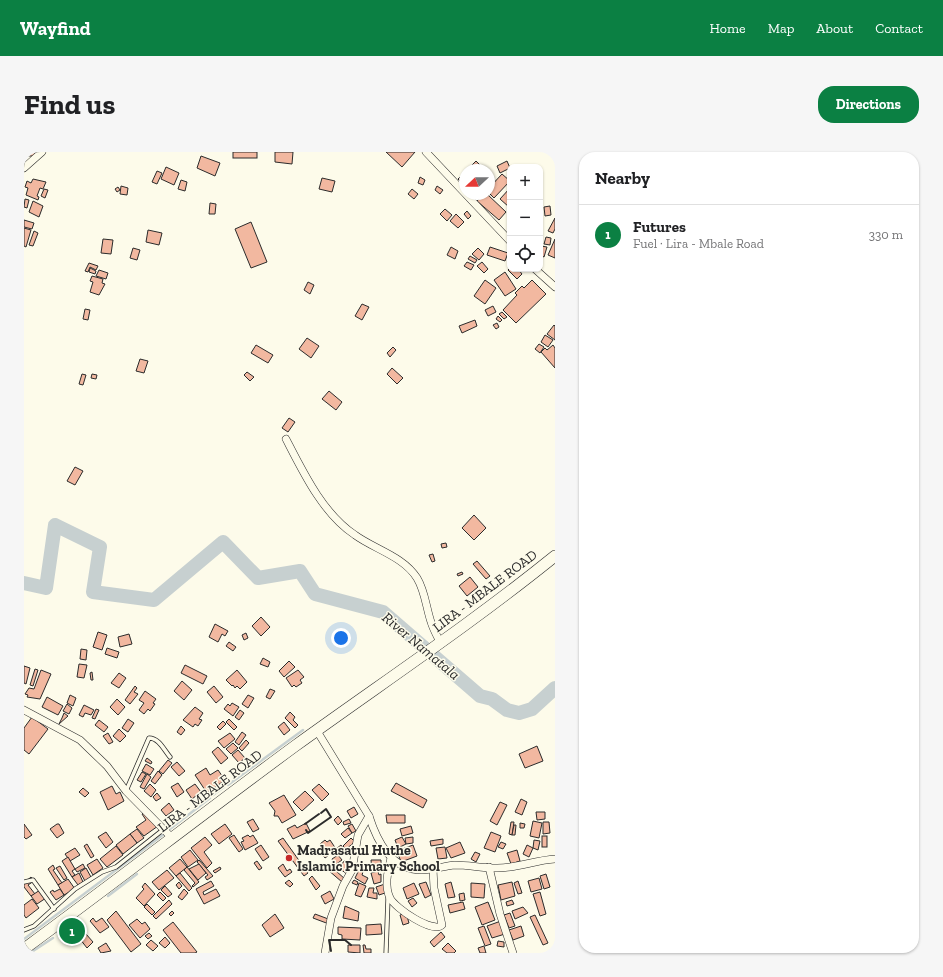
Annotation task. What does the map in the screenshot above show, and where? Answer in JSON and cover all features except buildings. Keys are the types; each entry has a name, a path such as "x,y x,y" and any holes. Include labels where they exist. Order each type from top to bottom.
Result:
{"main road":[{"name":"LIRA - MBALE ROAD","path":"24,949 317,731 416,660 437,647 512,591 555,556"}],"street":[{"path":"24,168 42,152"},
{"path":"426,152 507,238"},
{"path":"539,272 555,287"},
{"path":"286,440 304,473 327,508 339,522 355,536 381,549 404,565 416,578 423,594 437,647"},
{"path":"24,710 80,740 107,766 126,791 172,838"},
{"path":"317,731 369,816 381,845 391,858 403,866 412,869 432,869 455,866 495,868 555,859"},
{"path":"325,953 331,918 343,886 352,870 358,835 369,816"},
{"path":"391,858 386,883 392,901 404,912 430,927 441,927 442,920 434,888 432,869"},
{"path":"489,867 500,914 513,953"}],"lane":[{"path":"126,791 149,738 153,738 159,743 170,757"},
{"path":"24,930 34,926 75,889 102,872 116,867 164,829"},
{"path":"24,882 33,880 54,909"},
{"path":"386,953 389,895"}],"waterway":[{"name":"River Namatala","path":"24,583 46,588 55,525 100,547 93,592 154,600 223,542 258,578 300,571 315,594 383,612 480,696 492,699 507,710 519,713 532,709 555,688"},
{"path":"228,785 303,730"},
{"path":"213,795 224,787"},
{"path":"170,829 210,798"},
{"path":"24,939 164,834"},
{"path":"108,896 137,874"},
{"path":"61,932 63,928 74,923"},
{"path":"30,953 53,938"}],"wall":[{"path":"306,830 308,833 331,817 326,809 321,813"},
{"path":"305,824 319,814"},
{"path":"331,951 329,940 345,940 351,945"}],"place":[{"name":"Madrasatul Huthe Islamic Primary School","path":"289,858"},
{"name":"Futures","path":"72,931"}]}
